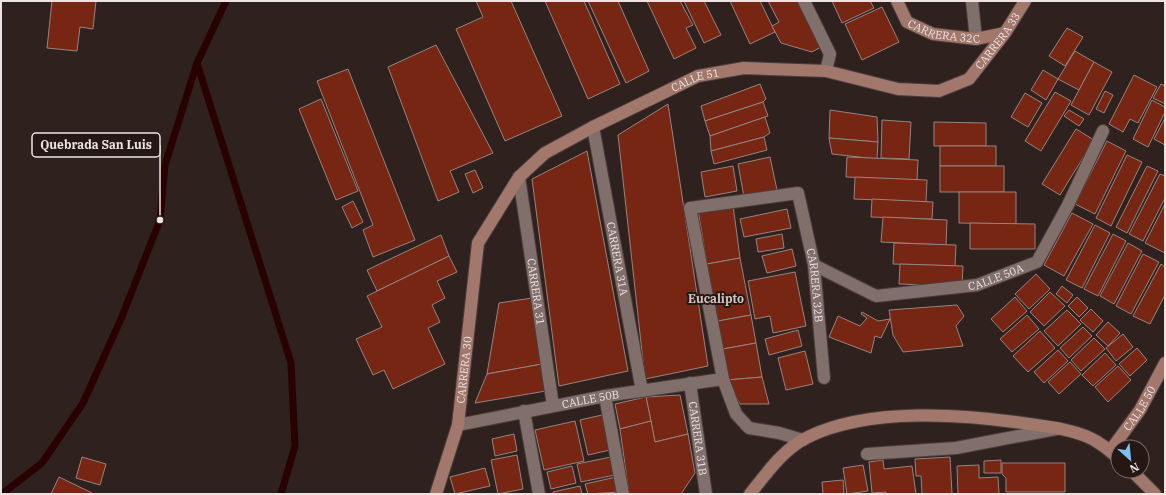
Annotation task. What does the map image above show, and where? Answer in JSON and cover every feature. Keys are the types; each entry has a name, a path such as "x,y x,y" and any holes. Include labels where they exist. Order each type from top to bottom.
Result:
{"street":[{"path":"804,1 830,54 826,71"},
{"name":"CARRERA 32C","path":"896,1 907,22 933,34 976,39 1005,33"},
{"path":"972,1 976,39"},
{"name":"CARRERA 33","path":"969,79 1005,33 1025,1"},
{"name":"CALLE 51","path":"478,243 519,177 545,153 593,127 698,76 744,68 826,71 898,88 939,91 969,79"},
{"name":"CARRERA 31A","path":"593,127 642,391"},
{"name":"CALLE 50A","path":"814,265 876,296 977,285 1037,262 1068,205 1103,131"},
{"name":"CARRERA 31","path":"519,177 553,406"},
{"name":"CARRERA 32B","path":"723,379 690,208 798,193 814,265 824,378"},
{"name":"CARRERA 30","path":"436,494 458,425 478,243"},
{"name":"CALLE 50","path":"1123,439 1165,363"},
{"path":"723,379 736,414 749,428 779,432 803,440"},
{"name":"CALLE 50B","path":"458,425 605,396 723,379"},
{"name":"CARRERA 31B","path":"690,383 706,494"},
{"path":"605,396 623,494"},
{"path":"524,411 539,494"},
{"path":"750,494 773,465 803,440 819,432 847,424 885,418 916,416 995,418 1059,428 1089,437 1110,452"},
{"path":"867,454 956,448 1059,428"},
{"path":"440,479 444,494"},
{"path":"1140,479 1155,494"}],"building":[{"path":"52,1 96,1 93,29 80,27 77,51 47,48"},
{"path":"476,1 511,1 562,116 505,141 456,29 483,17"},
{"path":"545,1 584,1 620,84 588,99"},
{"path":"588,1 618,1 649,71 626,83"},
{"path":"647,1 680,1 693,25 686,28 696,48 674,59"},
{"path":"684,1 704,1 721,35 704,43"},
{"path":"730,1 760,1 775,32 750,44"},
{"path":"768,1 799,1 821,47 812,52 781,43 772,26 779,22"},
{"path":"832,1 870,1 874,8 842,23"},
{"path":"882,7 899,42 862,60 845,24"},
{"path":"1067,28 1083,37 1065,66 1049,56"},
{"path":"436,45 493,153 450,171 459,192 438,201 388,67"},
{"path":"1075,51 1094,62 1079,90 1058,79"},
{"path":"1094,62 1112,72 1089,115 1071,105"},
{"path":"348,69 415,240 373,257 363,230 373,225 317,81"},
{"path":"1043,70 1058,79 1046,100 1031,90"},
{"path":"1134,75 1157,87 1138,123 1130,119 1123,132 1109,124"},
{"path":"760,84 766,99 763,102 705,121 701,106"},
{"path":"1161,84 1165,86 1165,104 1153,98"},
{"path":"1105,91 1113,95 1104,113 1096,109"},
{"path":"1055,92 1071,101 1041,151 1025,141"},
{"path":"1025,93 1042,103 1028,127 1011,117"},
{"path":"321,99 358,191 336,200 299,109"},
{"path":"1152,100 1165,107 1165,112 1148,147 1133,139"},
{"path":"763,102 768,116 710,136 705,121"},
{"path":"668,104 708,366 645,379 618,135"},
{"path":"830,110 877,117 878,142 829,138"},
{"path":"1069,110 1084,119 1079,126 1064,116"},
{"path":"765,117 770,133 764,137 711,151 710,136"},
{"path":"1165,118 1165,145 1154,139"},
{"path":"882,120 911,122 909,159 881,158"},
{"path":"934,122 986,123 986,146 934,146"},
{"path":"1076,129 1094,140 1060,195 1042,184"},
{"path":"764,137 767,150 714,164 711,151"},
{"path":"829,138 878,142 877,159 832,154"},
{"path":"1107,141 1126,151 1095,214 1075,204"},
{"path":"940,146 996,146 996,166 940,166"},
{"path":"587,151 628,371 559,386 532,179"},
{"path":"1127,155 1142,162 1111,226 1096,218"},
{"path":"770,157 777,190 744,197 738,164"},
{"path":"847,157 918,160 917,180 846,177"},
{"path":"733,166 737,191 705,197 701,172"},
{"path":"940,166 1004,166 1004,192 940,192"},
{"path":"1147,166 1158,171 1127,233 1116,227"},
{"path":"475,170 483,188 473,193 465,174"},
{"path":"1160,174 1165,176 1165,198 1143,241 1129,234"},
{"path":"855,177 927,180 926,202 854,199"},
{"path":"959,192 1016,192 1016,224 959,223"},
{"path":"872,199 933,202 932,219 871,217"},
{"path":"353,201 363,222 352,228 342,207"},
{"path":"1165,204 1165,253 1145,243"},
{"path":"733,205 740,258 707,264 698,210"},
{"path":"787,209 791,228 744,237 740,219"},
{"path":"1072,213 1093,224 1064,276 1044,265"},
{"path":"883,217 947,220 946,245 881,242"},
{"path":"970,223 1035,224 1035,249 970,249"},
{"path":"1095,225 1110,233 1082,288 1066,280"},
{"path":"782,234 784,248 758,252 756,239"},
{"path":"1113,234 1126,241 1098,296 1084,289"},
{"path":"441,235 449,256 377,291 367,270"},
{"path":"894,243 956,245 955,266 893,264"},
{"path":"1128,243 1142,251 1114,304 1100,296"},
{"path":"792,249 796,266 767,273 762,256"},
{"path":"1143,254 1159,262 1131,314 1116,306"},
{"path":"449,256 457,272 437,281 445,298 432,305 440,322 428,328 445,364 393,389 384,370 373,375 356,339 382,327 367,296"},
{"path":"740,258 751,315 718,321 707,264"},
{"path":"900,264 963,266 962,286 899,284"},
{"path":"1161,264 1165,267 1165,295 1150,324 1133,316"},
{"path":"795,272 806,326 773,333 770,316 755,319 748,281"},
{"path":"1036,274 1050,289 1029,309 1015,294"},
{"path":"1062,286 1073,295 1067,303 1056,294"},
{"path":"1050,292 1065,306 1044,326 1030,312"},
{"path":"1015,297 1027,311 1003,332 991,319"},
{"path":"1077,297 1088,308 1079,317 1068,306"},
{"path":"532,298 542,364 487,374 499,303"},
{"path":"957,305 964,316 956,326 963,346 903,352 893,335 889,310"},
{"path":"1091,309 1103,321 1093,332 1080,320"},
{"path":"1067,310 1081,324 1058,346 1044,331"},
{"path":"862,312 878,321 890,319 881,338 875,336 871,353 829,337 838,316 860,326 867,318 861,314"},
{"path":"751,315 756,343 723,349 718,321"},
{"path":"1027,315 1039,329 1012,352 1000,339"},
{"path":"1108,322 1120,333 1108,346 1096,335"},
{"path":"1083,327 1092,336 1069,358 1060,348"},
{"path":"798,330 802,346 769,355 765,339"},
{"path":"1040,331 1055,348 1028,372 1013,356"},
{"path":"1123,334 1133,347 1116,361 1106,348"},
{"path":"1094,338 1105,349 1081,371 1071,360"},
{"path":"756,343 762,377 727,380 723,349"},
{"path":"1137,348 1147,360 1130,376 1119,364"},
{"path":"1058,350 1068,361 1044,383 1034,372"},
{"path":"805,351 813,384 786,390 778,358"},
{"path":"1105,353 1116,365 1093,386 1082,375"},
{"path":"1070,362 1081,374 1059,394 1048,382"},
{"path":"542,364 546,391 475,403 487,374"},
{"path":"1118,366 1131,380 1108,402 1095,387"},
{"path":"762,377 769,404 740,404 727,380"},
{"path":"680,395 688,434 655,442 646,397"},
{"path":"646,397 651,421 620,429 615,404"},
{"path":"602,415 610,450 588,455 580,420"},
{"path":"575,421 584,461 544,470 535,430"},
{"path":"651,421 655,442 688,434 695,473 681,494 629,494 620,429"},
{"path":"514,434 517,451 495,456 492,439"},
{"path":"517,455 523,489 498,494 491,460"},
{"path":"82,457 106,464 100,485 76,478"},
{"path":"611,457 615,475 581,482 577,464"},
{"path":"950,457 952,494 922,494 921,476 916,476 915,459"},
{"path":"883,460 884,469 912,466 916,494 886,494 886,492 872,493 869,462"},
{"path":"1001,460 1001,473 984,473 984,461"},
{"path":"1002,463 1065,463 1065,492 1006,492 1006,478 1002,474"},
{"path":"863,465 868,491 847,494 843,468"},
{"path":"979,465 979,478 998,477 999,494 958,494 957,466"},
{"path":"572,466 576,483 551,489 547,472"},
{"path":"485,468 490,486 455,494 450,477"},
{"path":"59,477 92,493 92,494 51,494"},
{"path":"616,477 619,492 588,494 585,484"},
{"path":"843,480 844,494 823,494 822,482"},
{"path":"580,486 582,494 553,494 553,492"}],"waterway":[{"path":"2,494 42,463 83,403 121,319 160,220 165,165 197,63 226,1"},
{"path":"197,63 291,363 295,446 281,494"}],"place":[{"name":"Quebrada San Luis","path":"160,220"}],"district":[{"name":"Eucalipto","path":"716,299"}]}
